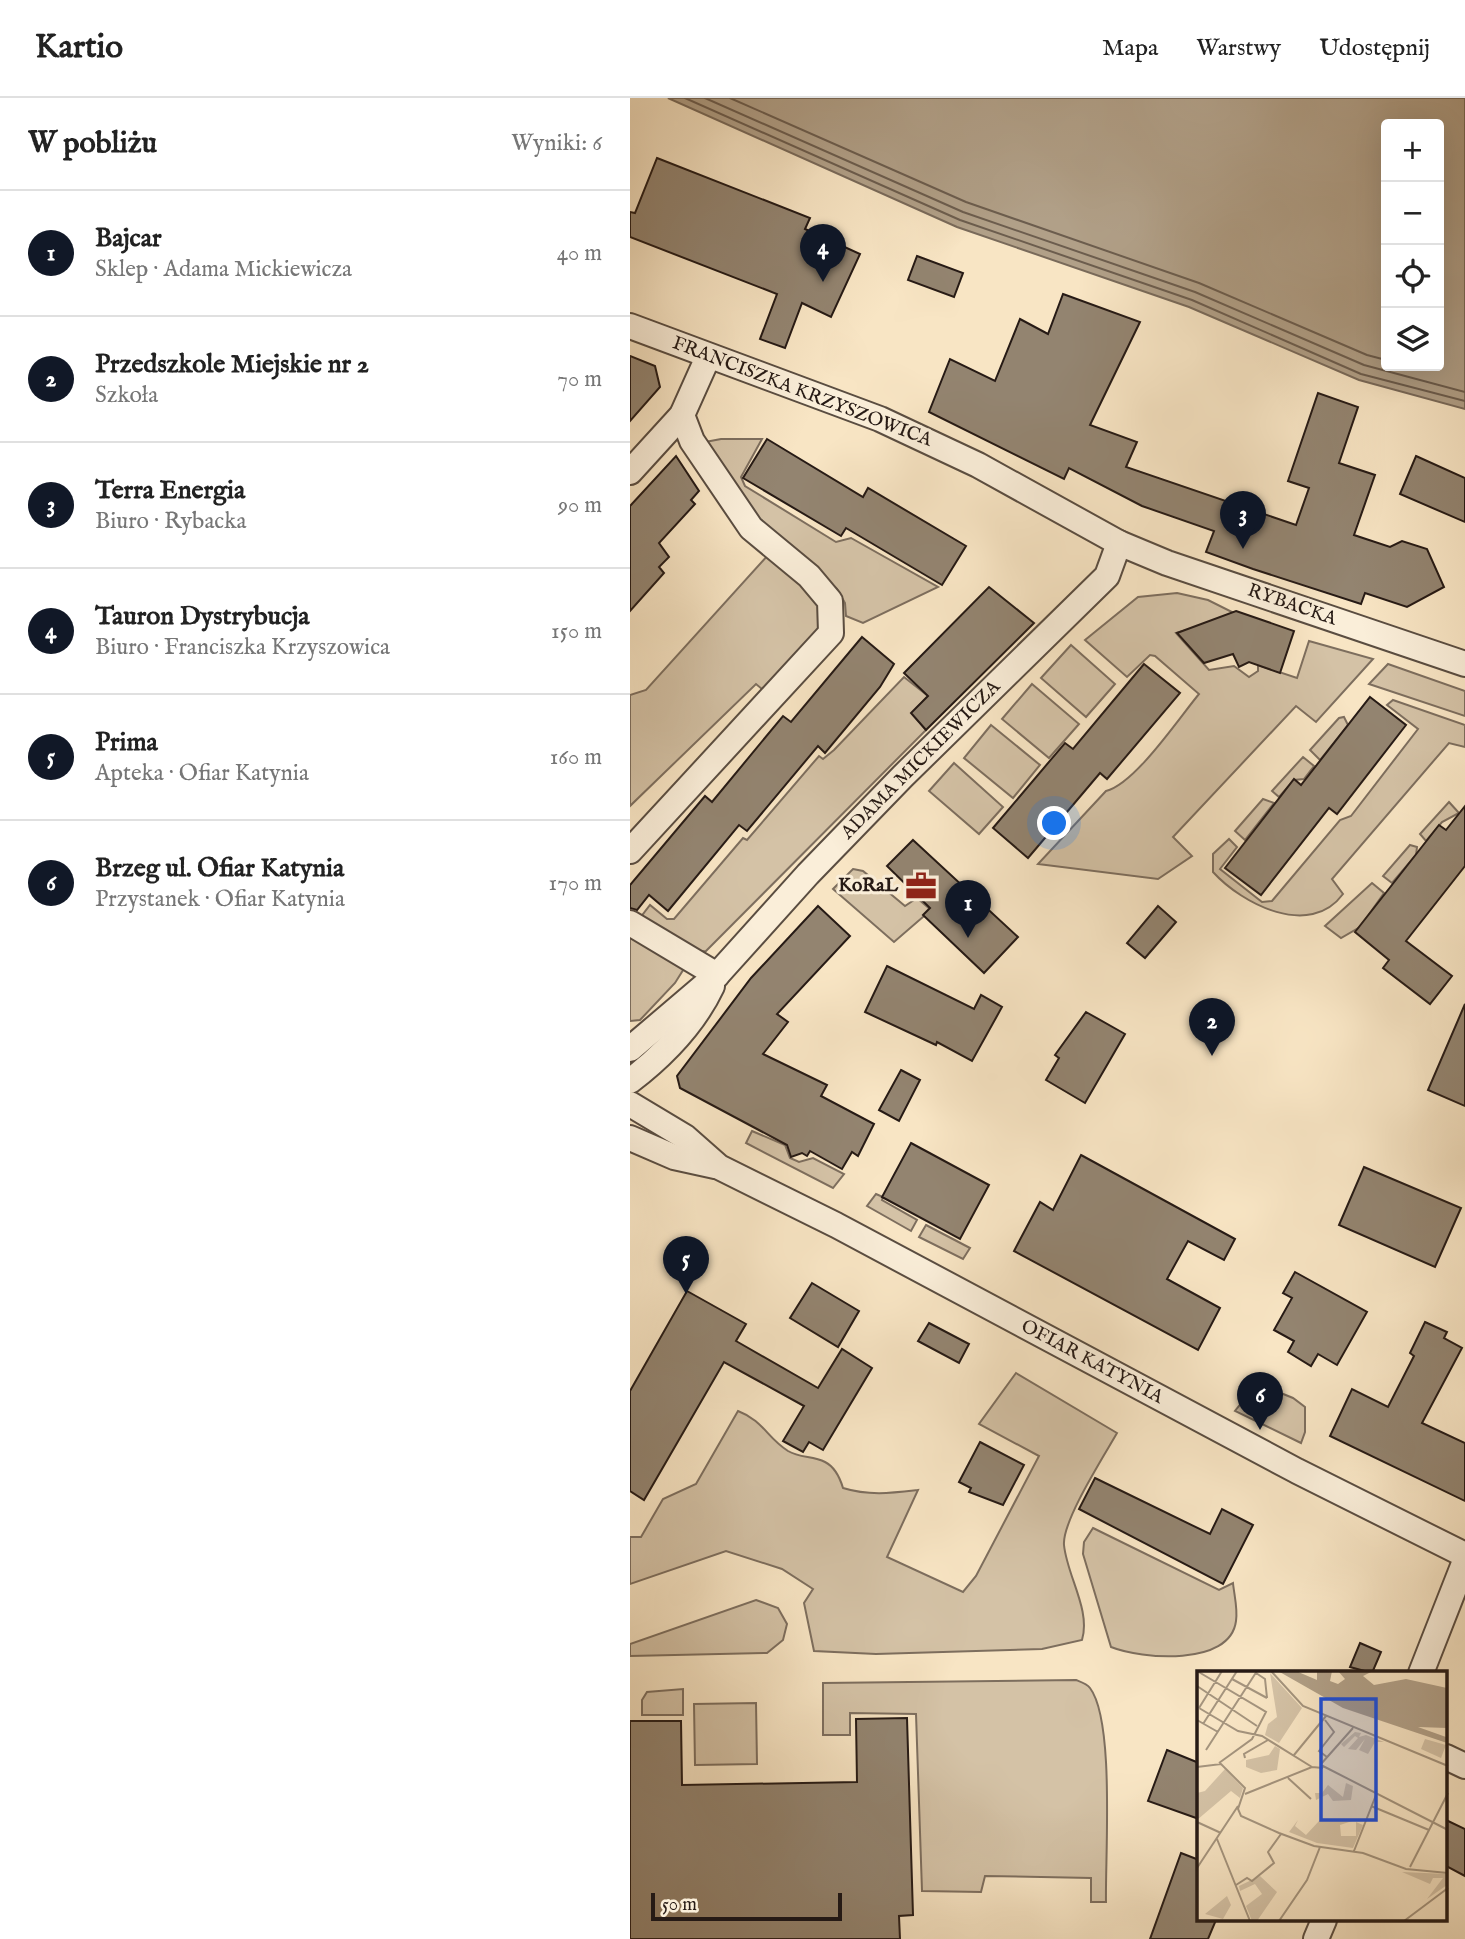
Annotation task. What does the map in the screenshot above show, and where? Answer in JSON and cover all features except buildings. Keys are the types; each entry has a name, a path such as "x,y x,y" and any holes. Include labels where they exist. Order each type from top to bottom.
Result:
{"street":[{"name":"FRANCISZKA KRZYSZOWICA","path":"630,326 822,397 926,439 1119,543"},
{"path":"630,472 682,415 708,357"},
{"path":"630,851 831,633 830,601 809,576 751,528 692,441 682,415"},
{"name":"RYBACKA","path":"1119,543 1167,563 1465,664"},
{"name":"ADAMA MICKIEWICZA","path":"630,1049 717,975 808,874 894,785 1107,576 1119,543"},
{"path":"630,923 717,975"},
{"name":"ADAMA MICKIEWICZA","path":"630,1081 680,1035 704,1004 717,975"},
{"name":"OFIAR KATYNIA","path":"630,1104 685,1137 719,1167"},
{"name":"OFIAR KATYNIA","path":"630,1138 674,1157 719,1167 836,1225 1297,1471 1465,1555"},
{"path":"1422,1671 1465,1562"},
{"path":"1448,1758 1465,1766"},
{"path":"1316,1939 1323,1922"}],"shaded area":[{"path":"721,439 762,439 741,477 745,486 836,542 851,538 938,587 863,623 846,616 845,603 837,589 747,511 700,443"},
{"path":"769,554 821,604 824,624 769,695 756,684 630,806 630,695 646,690"},
{"path":"1177,593 1208,600 1238,615 1176,633 1209,670 1234,666 1249,677 1258,671 1258,665 1297,678 1309,641 1373,659 1316,722 1296,706 1173,837 1192,856 1158,879 1038,864 1106,791 1118,786 1143,764 1199,694 1155,656 1150,655 1127,677 1085,640 1138,597"},
{"path":"1071,645 1115,684 1086,717 1041,678"},
{"path":"1388,664 1465,691 1465,716 1369,684"},
{"path":"904,677 928,696 912,713 926,730 706,951 694,952 640,918 650,905 667,919 674,919 743,838 747,840 819,756 823,759 834,750"},
{"path":"1032,684 1079,724 1049,758 1002,719"},
{"path":"1393,700 1465,725 1465,747 1449,743 1332,879 1343,894 1329,907 1313,914 1277,912 1241,895 1213,872 1213,854 1229,839 1237,847 1220,869 1262,902 1272,901 1340,820 1351,816 1418,729 1387,705"},
{"path":"1344,717 1348,725 1320,760 1310,750 1339,718"},
{"path":"991,725 1040,765 1013,798 964,758"},
{"path":"1303,757 1314,766 1304,779 1294,780 1279,797 1272,791"},
{"path":"954,763 1003,807 979,834 929,791"},
{"path":"1263,799 1274,803 1245,840 1235,831"},
{"path":"1449,802 1459,813 1442,822 1426,841 1420,834"},
{"path":"1410,845 1417,847 1416,855 1392,883 1383,876"},
{"path":"853,869 863,871 905,906 917,898 931,910 894,942 833,889"},
{"path":"1372,883 1384,893 1360,927 1341,938 1325,926"},
{"path":"630,933 685,967 675,983 640,1020 630,1021"},
{"path":"752,1131 785,1145 790,1158 799,1162 813,1158 844,1174 833,1188 746,1143"},
{"path":"876,1194 917,1220 911,1231 867,1206"},
{"path":"926,1225 970,1248 963,1259 919,1237"},
{"path":"1016,1373 1117,1433 1085,1489 1065,1534 1066,1557 1083,1617 1082,1640 1042,1649 876,1654 814,1651 804,1603 813,1589 782,1569 726,1551 630,1584 630,1537 641,1537 663,1499 696,1484 738,1411 759,1424 788,1451 829,1464 837,1473 843,1488 871,1493 918,1490 887,1557 963,1592 976,1576 1039,1456 979,1424"},
{"path":"1266,1387 1293,1398 1305,1407 1305,1432 1301,1443 1235,1411 1243,1401"},
{"path":"1093,1528 1219,1590 1233,1583 1236,1621 1230,1636 1218,1646 1202,1653 1182,1656 1142,1654 1111,1647 1083,1554 1084,1542"},
{"path":"756,1600 778,1608 787,1624 783,1640 767,1653 630,1656 630,1644"},
{"path":"1076,1680 1090,1688 1098,1705 1103,1729 1107,1790 1106,1902 1091,1902 1091,1878 985,1876 981,1892 922,1891 916,1714 850,1713 850,1735 823,1735 823,1683"},
{"path":"683,1689 683,1715 642,1715 642,1700 647,1692"},
{"path":"756,1703 757,1764 695,1765 694,1704"}],"water":[{"path":"668,98 1465,98 1465,409 1359,380 1189,307 957,227"}],"place":[{"name":"Tauron Dystrybucja","path":"823,282"},
{"name":"Terra Energia","path":"1243,549"},
{"name":"KoRaL","path":"921,886"},
{"name":"Bajcar","path":"968,938"},
{"name":"Przedszkole Miejskie nr 2","path":"1212,1056"},
{"name":"Prima","path":"686,1294"},
{"name":"Brzeg ul. Ofiar Katynia","path":"1260,1430"}]}
